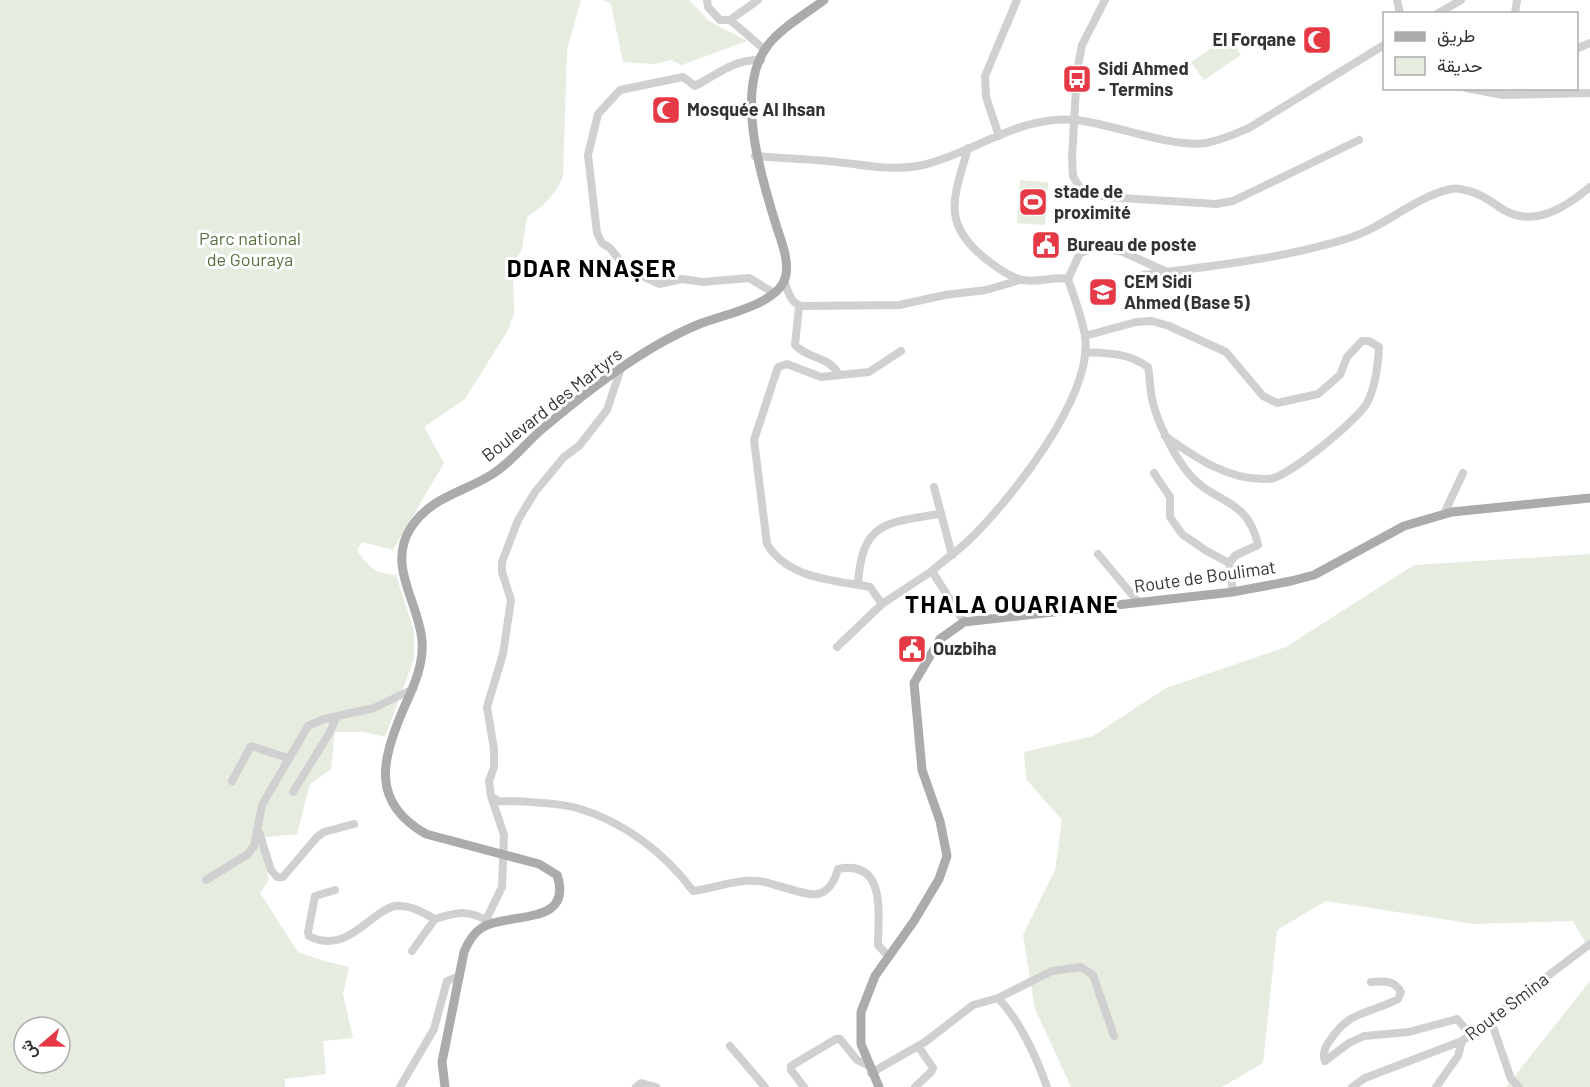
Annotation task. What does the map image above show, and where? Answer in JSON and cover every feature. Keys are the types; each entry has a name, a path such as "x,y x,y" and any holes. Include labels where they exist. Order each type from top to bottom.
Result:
{"main road":[{"path":"784,281 786,261 755,156 752,102 765,50 779,34 824,0"},
{"name":"Boulevard des Martyrs","path":"445,1087 442,1062 468,941 489,922 532,917 555,905 561,897 557,875 550,868 426,834 410,825 389,798 384,776 386,755 413,689 421,656 422,640 402,574 402,552 409,531 423,512 438,499 492,474 518,454 539,432 620,371 689,328 761,302 774,293 784,281"},
{"name":"Route de Boulimat","path":"879,1087 861,1044 861,1012 875,976 939,879 947,856 940,821 922,770 914,683 940,639 964,622 1233,592 1314,574 1404,526 1444,514 1590,498"}],"street":[{"path":"707,0 708,7 720,20 729,20 758,0"},
{"path":"999,136 986,97 985,76 1017,0"},
{"path":"1105,0 1082,45 1077,71 1073,176 1081,190 1106,196 1216,204 1233,201 1359,140"},
{"path":"1440,12 1461,0"},
{"path":"729,20 765,50"},
{"path":"755,156 830,161 874,169 898,168 924,165 1021,127 1051,121 1075,120 1181,141 1204,143 1226,138 1284,108 1383,46"},
{"path":"761,60 744,60 730,65 695,86 690,85 683,77 620,90 595,119 588,155 597,233 602,243 610,248 627,268 662,284 682,279 703,282 749,278 774,293"},
{"path":"1477,90 1503,95 1554,91 1590,93"},
{"path":"968,148 955,196 954,218 960,234 977,252 1001,271 1020,280 1036,282 1059,277 1068,279"},
{"path":"1143,275 1276,257 1351,237 1433,195 1454,188 1479,193 1505,211 1520,217 1535,218 1558,209 1590,187"},
{"path":"837,647 882,604 932,571 966,543 1014,490 1062,420 1074,392 1085,352 1085,336 1068,279 1080,253 1098,247 1123,252 1167,272"},
{"path":"784,281 792,300 799,306 899,304 986,290 1020,280"},
{"path":"799,306 795,345 800,350 831,363 838,373"},
{"path":"1085,336 1136,322 1152,321 1168,326 1226,352 1263,396 1277,403 1318,394 1340,375 1347,357 1362,341 1379,347 1378,364 1368,402 1351,422 1284,474 1270,479 1224,472 1197,459 1165,436"},
{"path":"882,604 870,587 813,576 793,568 772,552 767,544 753,440 778,367 787,364 821,377 838,373 869,372 901,351"},
{"path":"1085,352 1116,353 1133,357 1148,367 1152,400 1165,436 1190,475 1213,493 1234,503 1255,529 1258,545 1236,555 1229,563 1233,592"},
{"path":"412,951 435,919 459,912 477,915 489,922 502,887 504,834 491,796 489,781 494,767 494,749 487,707 503,654 511,600 502,572 502,562 518,520 535,492 564,457 579,446 607,410 620,371"},
{"path":"1155,473 1170,497 1170,517 1182,534 1229,563"},
{"path":"1444,514 1463,473"},
{"path":"934,487 939,514 952,555"},
{"path":"858,584 860,560 869,537 877,530 900,521 939,514"},
{"path":"1098,554 1139,603"},
{"path":"932,571 964,622"},
{"path":"206,880 248,854 254,846 259,831 262,806 308,726 324,718 336,718 374,708 413,689"},
{"path":"293,792 330,732 336,718"},
{"path":"232,781 251,746 288,758"},
{"path":"491,796 498,801 576,807 594,814 656,848 693,891 717,884 759,881 816,895 826,890 834,881 838,869 855,868 867,873 873,881 879,913 878,945 889,957"},
{"path":"259,831 272,870 277,877 283,878 316,837 324,832 354,824"},
{"path":"335,890 315,896 308,932 309,936 317,940 341,938 357,932 394,906 407,906 435,919"},
{"name":"Route Smina","path":"1352,1087 1365,1078 1462,1041 1590,944"},
{"path":"804,1087 791,1070 791,1066 836,1039 840,1040 857,1060 870,1070 918,1046 954,1022 973,1005 998,998 1052,971 1081,967 1093,975 1114,1036"},
{"path":"400,1087 434,1029 447,981 460,976"},
{"path":"1371,982 1389,981 1397,986 1401,992 1398,999 1353,1015 1341,1024 1327,1045 1325,1061 1349,1043 1364,1036 1409,1032 1457,1019 1470,1034"},
{"path":"998,998 1009,1009 1037,1060 1047,1087"},
{"path":"1490,1018 1511,1079 1519,1087"},
{"path":"1437,1087 1458,1056 1462,1041"},
{"path":"730,1046 765,1087"},
{"path":"915,1087 932,1072 933,1068 918,1046"},
{"path":"636,1087 641,1083 656,1087"}],"green space":[{"name":"Parc national de Gouraya","path":"0,0 581,0 567,50 563,177 548,200 527,217 522,249 513,265 514,314 508,330 465,399 424,427 444,463 393,550 362,542 357,550 373,569 396,575 414,631 414,659 385,737 364,732 335,732 331,769 310,784 297,834 259,838 269,880 260,893 298,952 349,967 343,994 353,1038 323,1041 326,1074 285,1079 285,1087 0,1087"},
{"path":"603,0 689,0 709,21 747,41 682,65 671,60 655,64 623,62 611,4"},
{"path":"1229,36 1241,55 1204,80 1191,62"},
{"name":"stade de proximité","path":"1020,180 1048,182 1045,225 1017,223"},
{"path":"1590,554 1590,951 1573,921 1474,924 1326,901 1277,930 1263,1063 1222,1087 1071,1087 1035,1009 1023,935 1055,870 1062,820 1026,779 1024,752 1093,736 1166,688 1286,647 1414,565"},
{"path":"1590,981 1590,1087 1506,1087"}],"place":[{"name":"El Forqane","path":"1317,40"},
{"name":"Sidi Ahmed - Termins","path":"1077,79"},
{"name":"Mosquée Al Ihsan","path":"666,110"},
{"name":"stade de proximité","path":"1033,202"},
{"name":"Bureau de poste","path":"1046,245"},
{"name":"CEM Sidi Ahmed (Base 5)","path":"1103,292"},
{"name":"Ouzbiha","path":"912,649"}],"district":[{"name":"DDAR NNAṢER","path":"592,269"},
{"name":"THALA OUARIANE","path":"1012,605"}]}
